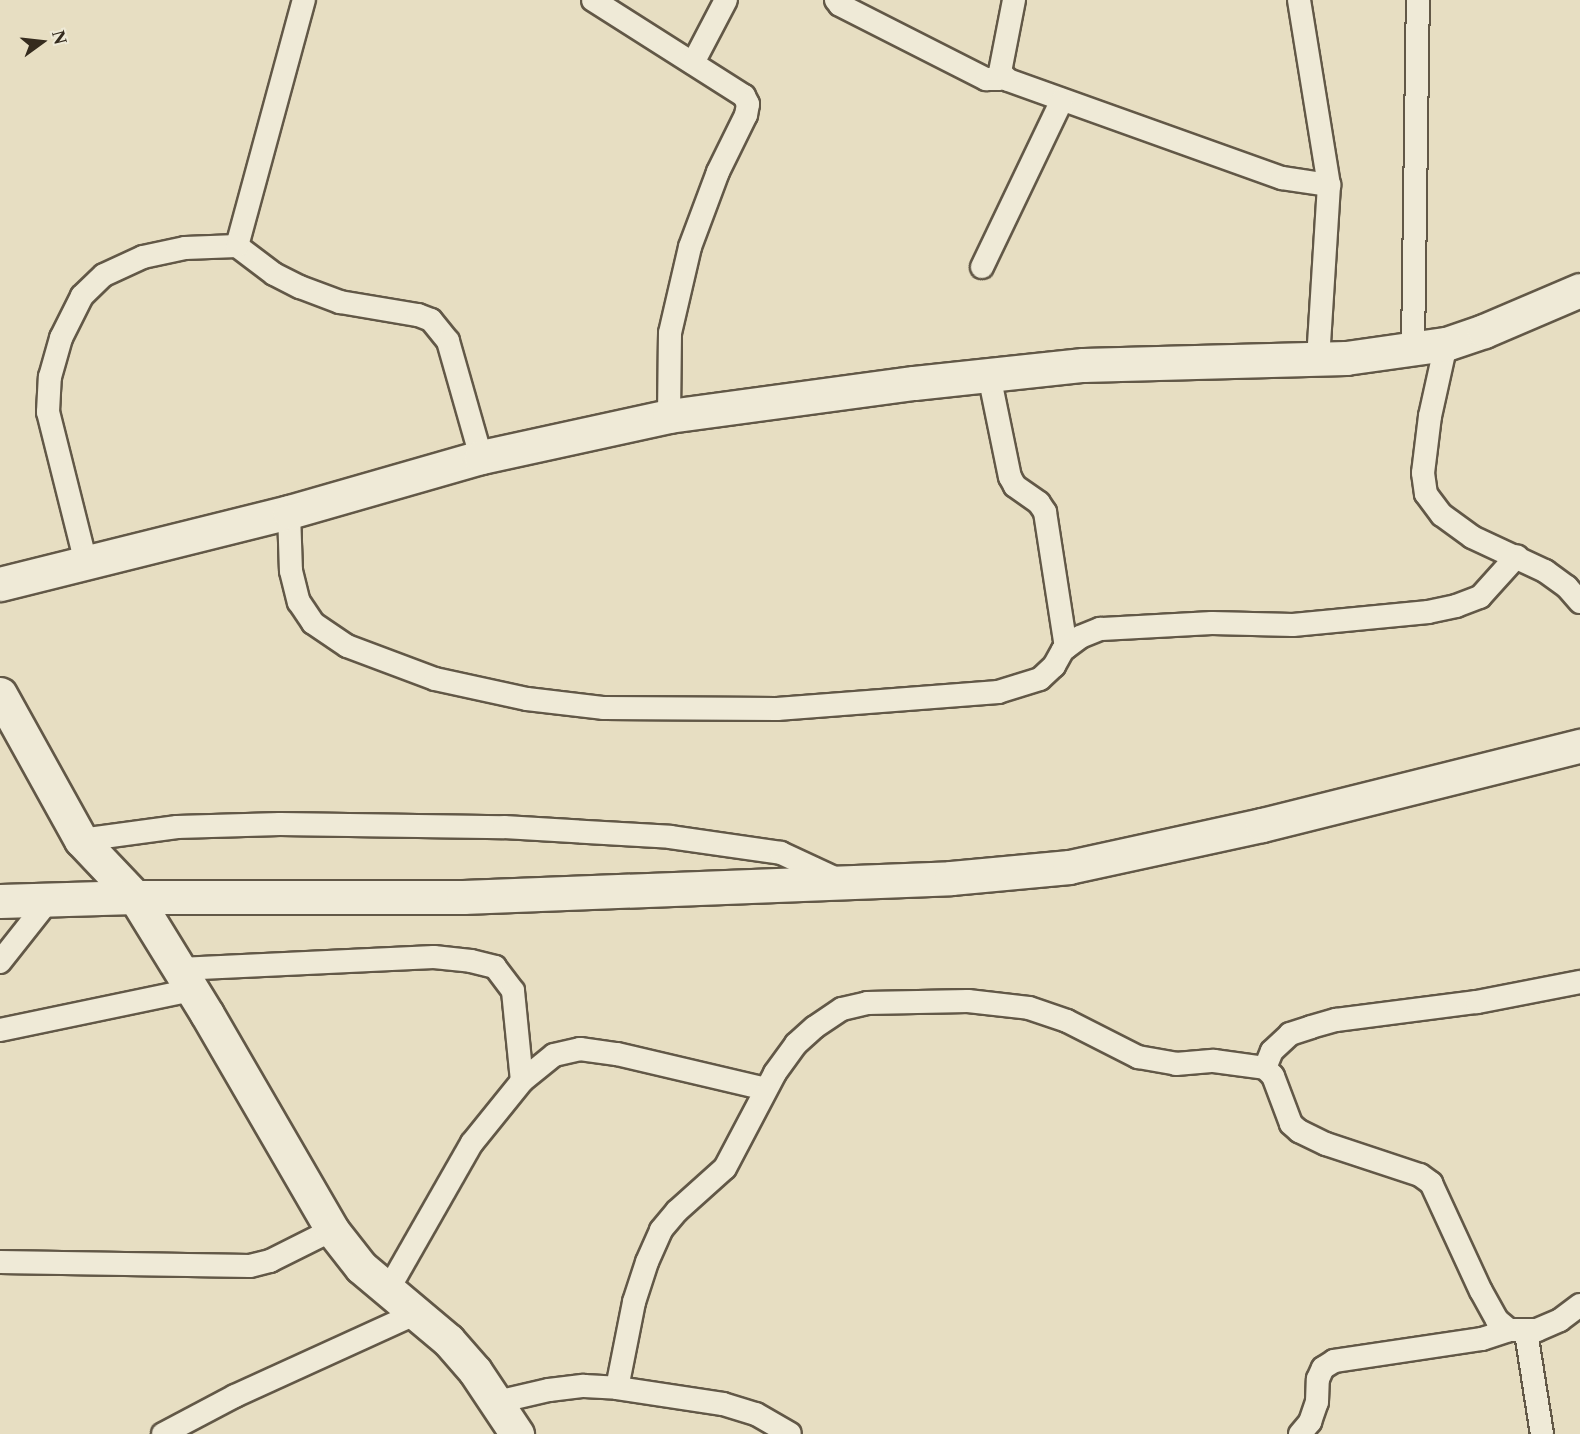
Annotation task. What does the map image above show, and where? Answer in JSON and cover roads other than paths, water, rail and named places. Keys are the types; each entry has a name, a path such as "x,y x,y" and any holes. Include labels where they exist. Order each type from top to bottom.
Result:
{"street":[{"path":"237,246 304,0"},
{"path":"593,0 744,96 748,109 718,172 690,247 670,333 669,416"},
{"path":"693,63 726,0"},
{"path":"836,0 840,5 986,79 998,79 1003,76"},
{"path":"1014,0 1000,72 1003,76 1062,100 1282,178 1329,185"},
{"path":"1299,0 1329,185 1318,359"},
{"path":"1413,348 1418,0"},
{"path":"982,267 1062,100"},
{"path":"86,563 48,412 50,377 61,338 82,296 104,275 144,257 185,248 237,246 274,274 300,287 340,302 418,315 431,320 448,341 481,457"},
{"path":"0,584 289,512 481,457 669,416 1083,365 1346,358 1446,344 1484,331 1580,290"},
{"path":"1446,344 1430,416 1423,473 1426,494 1442,515 1472,537 1545,571 1567,587 1580,602"},
{"path":"989,375 1010,477 1015,486 1039,502 1045,512 1066,647"},
{"path":"289,512 291,571 299,602 313,623 348,646 435,679 527,699 604,708 777,709 998,692 1040,679 1054,666 1066,647 1080,636 1100,629 1212,623 1293,625 1438,610 1480,597 1517,556"},
{"path":"0,694 81,840 135,897 332,1230 361,1267 448,1340 475,1371 517,1434"},
{"path":"0,901 135,897 463,897 951,878 1069,867 1262,825 1580,746"},
{"path":"81,840 177,827 280,824 504,827 670,837 781,853 842,882"},
{"path":"0,962 49,900"},
{"path":"0,1030 185,980 434,957 471,961 495,967 513,991 522,1082"},
{"path":"1265,1068 1272,1051 1290,1034 1336,1020 1477,1002 1580,982"},
{"path":"617,1388 634,1302 647,1262 661,1230 677,1211 725,1168 766,1089 796,1044 815,1027 842,1010 885,1002 968,1001 1029,1008 1067,1021 1138,1057 1176,1064 1214,1061 1265,1068 1273,1076 1291,1124 1299,1131 1326,1144 1420,1175 1431,1183 1481,1291 1497,1320 1517,1331 1542,1434"},
{"path":"388,1290 472,1143 522,1082 554,1055 580,1049 617,1054 766,1089"},
{"path":"0,1262 250,1266 270,1261 332,1230"},
{"path":"1300,1434 1313,1412 1318,1379 1323,1368 1334,1361 1482,1339 1560,1320 1580,1305"},
{"path":"163,1434 235,1396 415,1314"},
{"path":"497,1402 549,1390 584,1386 617,1388 723,1404 756,1414 790,1434"}]}
